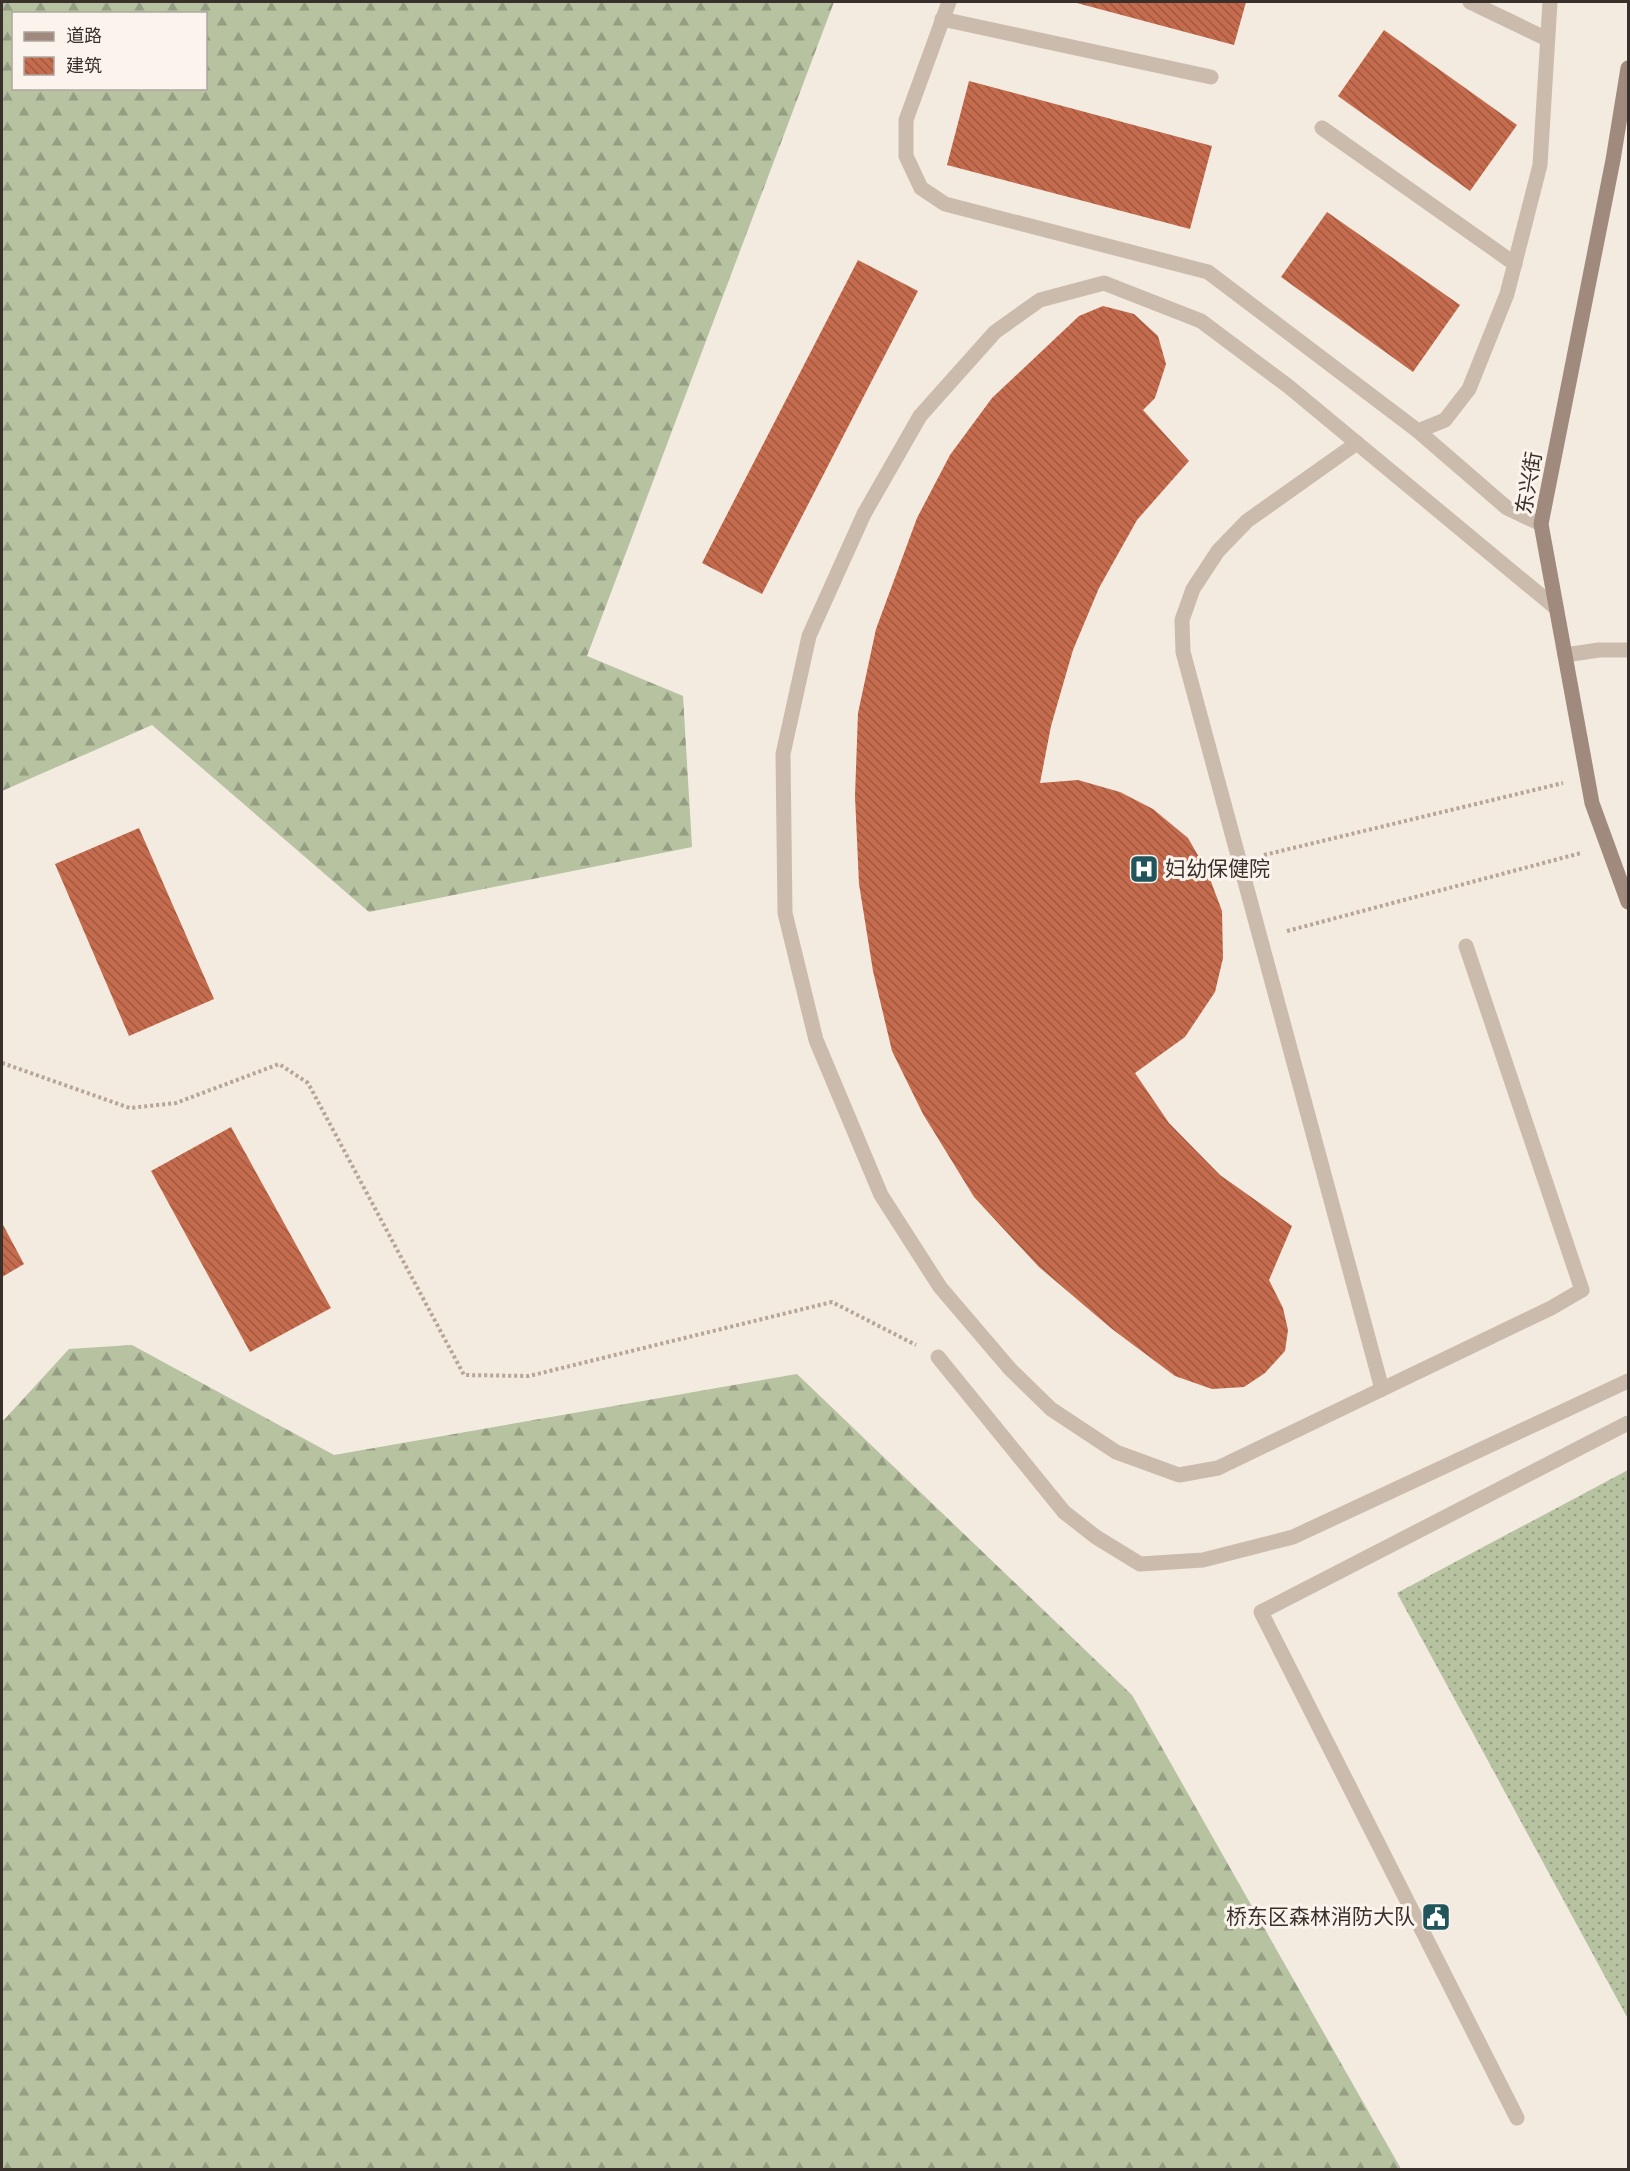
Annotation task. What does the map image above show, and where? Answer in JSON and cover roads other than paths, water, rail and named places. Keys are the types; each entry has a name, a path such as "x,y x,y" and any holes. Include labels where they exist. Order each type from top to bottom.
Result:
{"street":[{"path":"948,2 906,120 906,156 921,188 945,204 1208,272 1418,431 1506,508 1541,524"},
{"path":"1470,2 1547,39"},
{"path":"1418,431 1445,420 1469,389 1507,294 1540,165 1550,2"},
{"path":"942,19 1211,77"},
{"name":"东兴街","path":"1629,68 1541,524 1592,803 1629,902"},
{"path":"1322,128 1515,264"},
{"path":"1466,946 1582,1290 1551,1308 1218,1468 1179,1475 1116,1452 1052,1409 1010,1369 940,1287 881,1195 816,1040 785,913 783,754 809,636 864,514 920,416 995,332 1040,300 1104,283 1201,321 1288,386 1556,608"},
{"path":"1357,443 1246,521 1218,551 1193,589 1182,620 1183,652 1382,1389"},
{"path":"1565,655 1599,650 1629,650"},
{"path":"938,1357 1064,1512 1096,1537 1140,1564 1203,1560 1293,1537 1629,1381"},
{"path":"1517,2118 1261,1612 1629,1423"}],"place":[{"name":"妇幼保健院","path":"1144,869"},
{"name":"桥东区森林消防大队","path":"1436,1917"}]}
